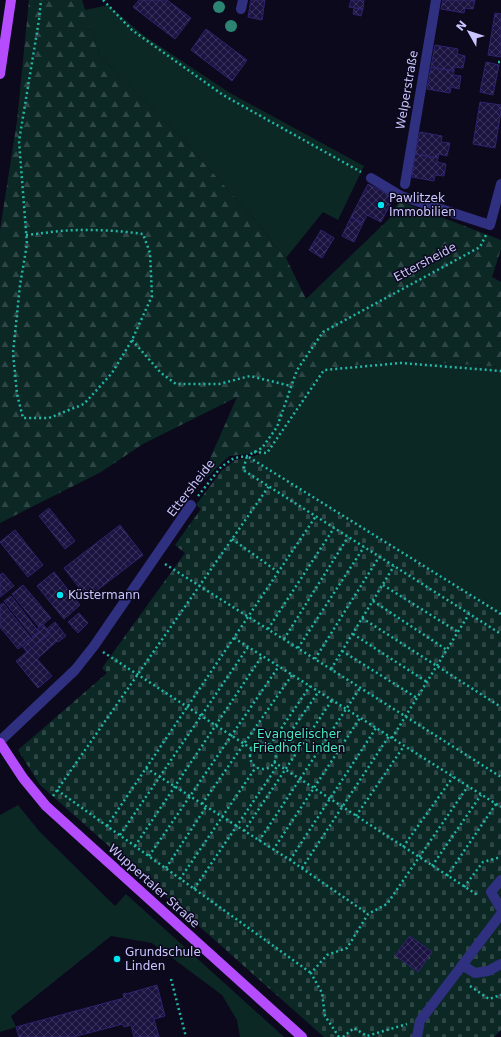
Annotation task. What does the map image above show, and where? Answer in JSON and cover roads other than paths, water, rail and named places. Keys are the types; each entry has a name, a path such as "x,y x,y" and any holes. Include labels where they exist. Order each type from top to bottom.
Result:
{"main road":[{"path":"0,74 11,0"},
{"name":"Wuppertaler Straße","path":"0,742 23,778 46,806 302,1037"}],"street":[{"name":"Welperstraße","path":"405,184 436,0"},
{"path":"371,178 401,196 490,226 501,184"},
{"name":"Ettersheide","path":"0,742 75,670 94,646 192,505"},
{"path":"501,880 491,892 501,909"},
{"path":"417,1037 420,1021 501,914"},
{"path":"462,965 475,974 488,971 501,964"}],"place":[{"name":"Pawlitzek Immobilien","path":"381,205"},
{"name":"Küstermann","path":"60,595"},
{"name":"Grundschule Linden","path":"117,959"}],"park label":[{"name":"Evangelischer Friedhof Linden","path":"299,741"}]}
